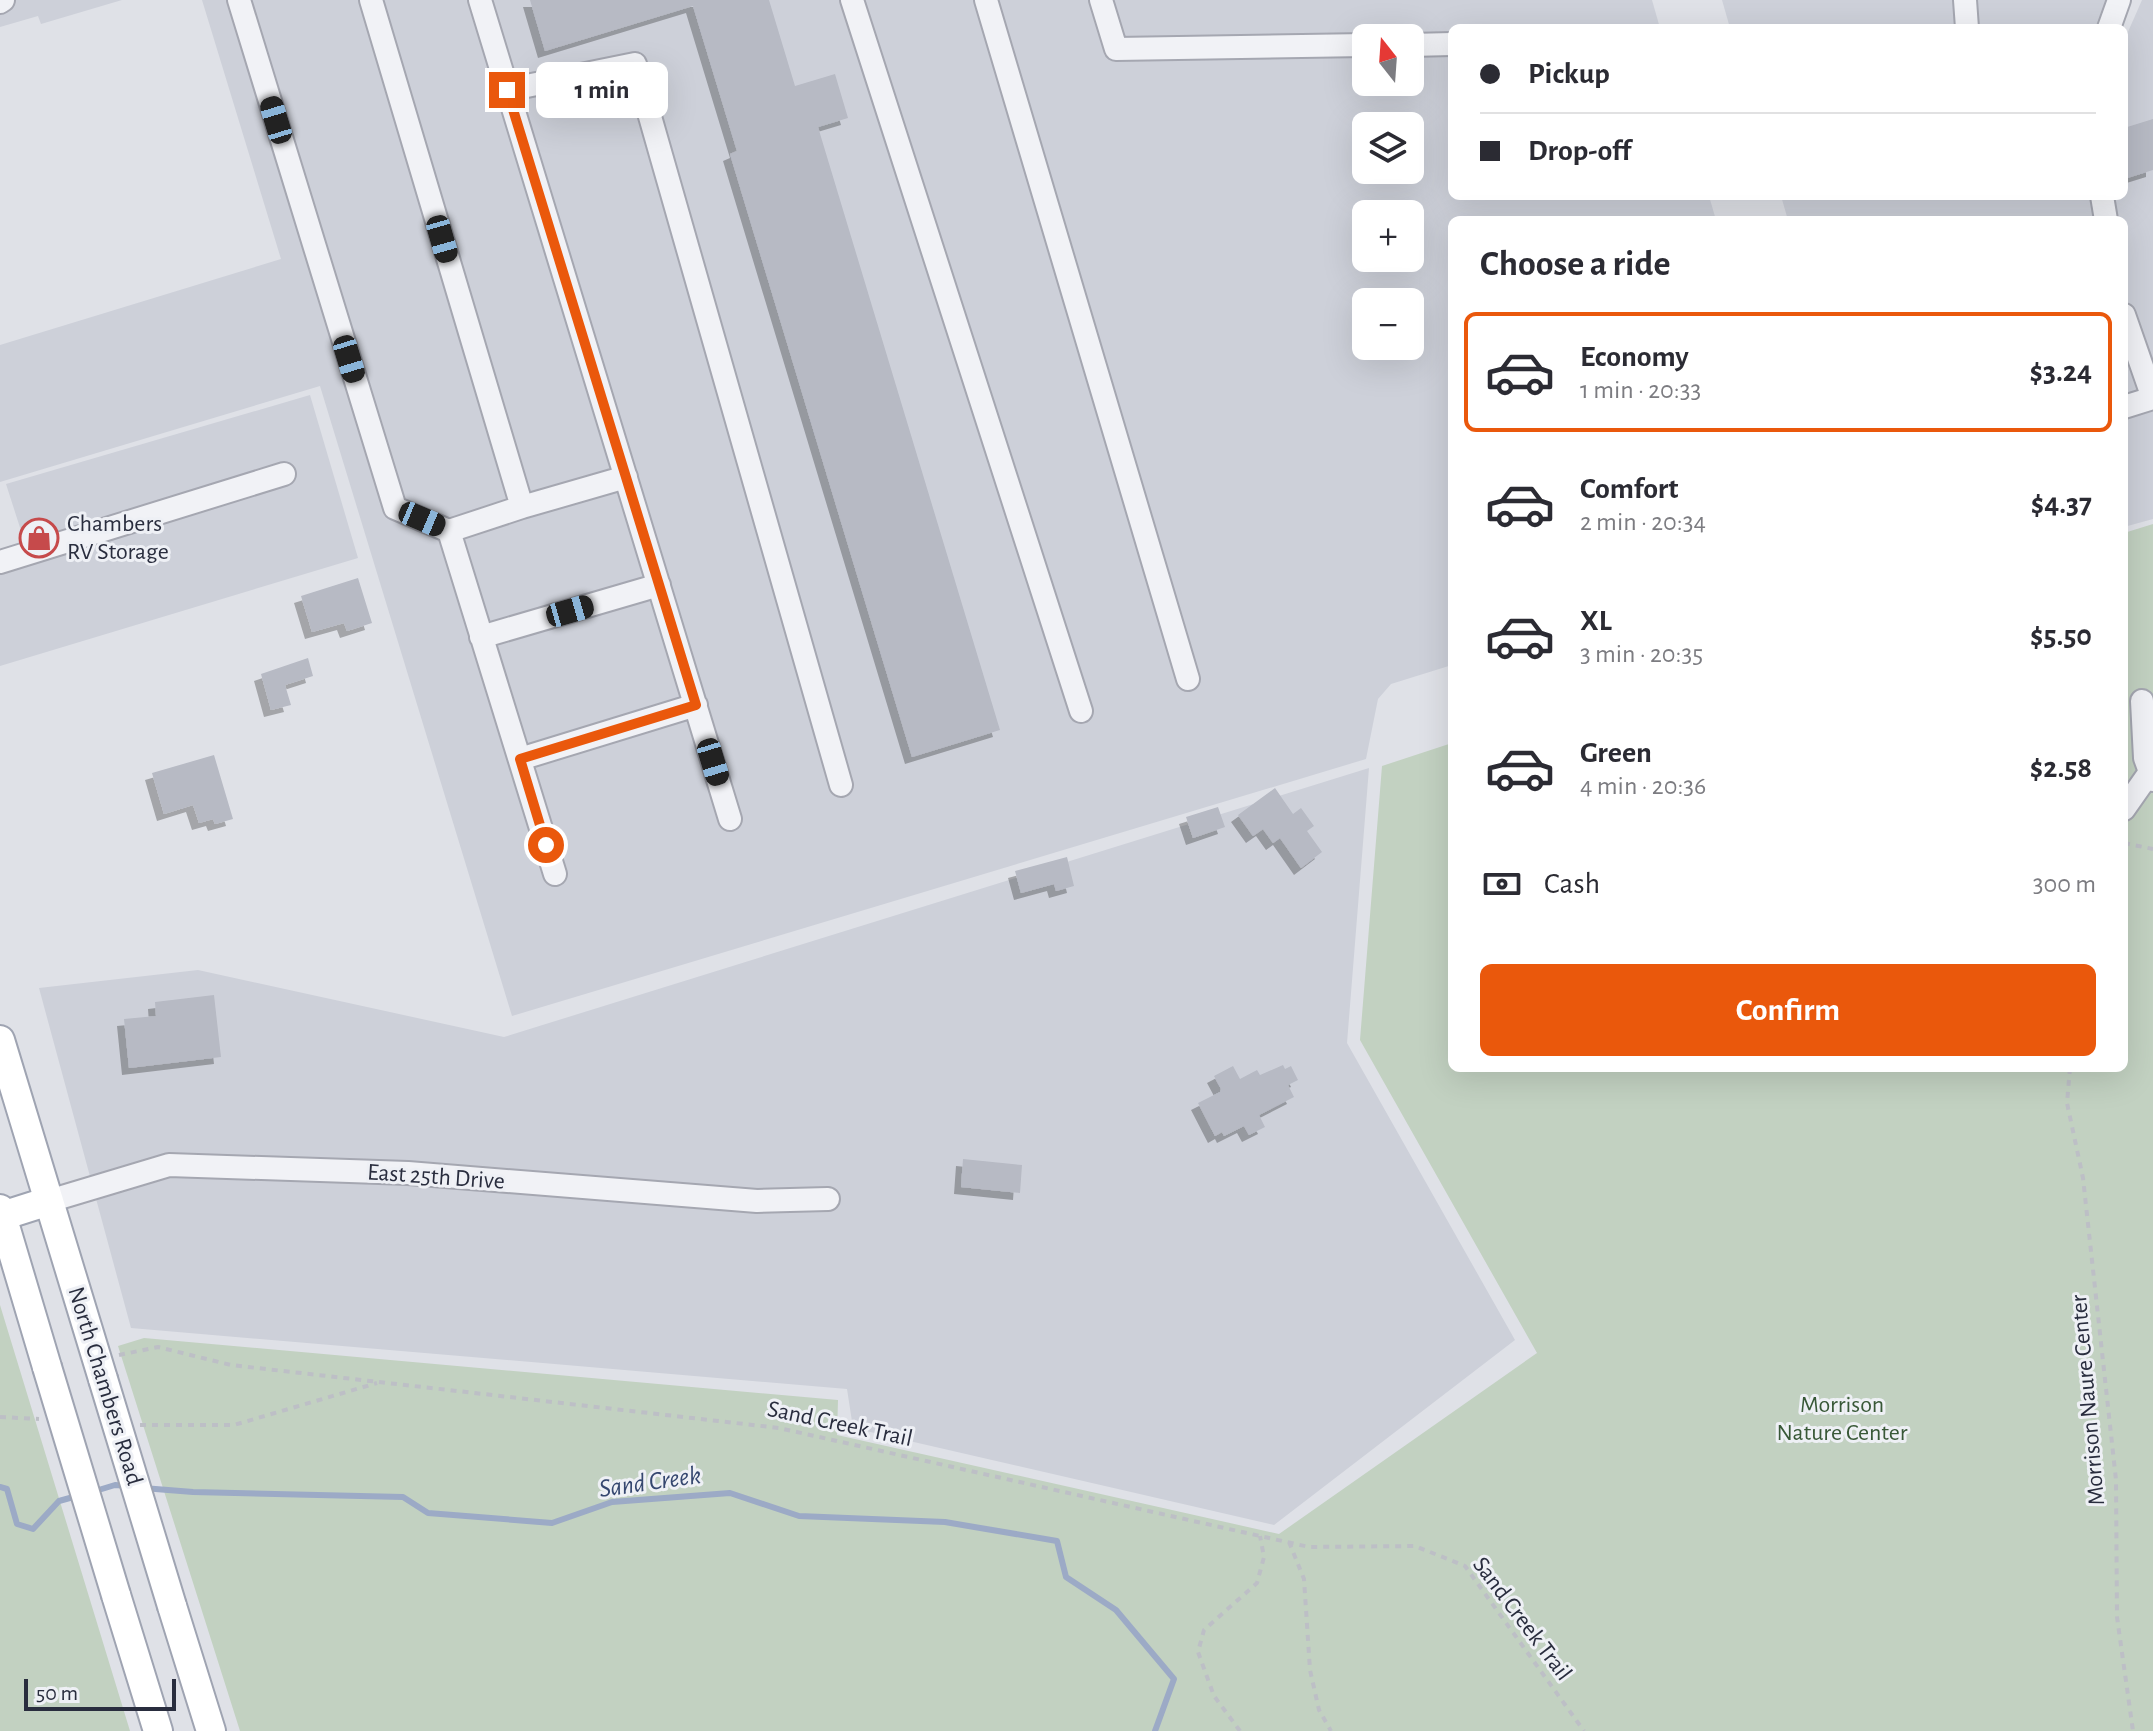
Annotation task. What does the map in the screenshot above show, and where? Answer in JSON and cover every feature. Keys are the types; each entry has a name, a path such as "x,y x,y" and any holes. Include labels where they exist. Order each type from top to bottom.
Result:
{"main road":[{"name":"North Chambers Road","path":"0,1040 211,1731"},
{"path":"1,1213 49,1201"},
{"name":"North Chambers Road","path":"1,1213 158,1731"}],"lane":[{"path":"239,0 395,508 449,531 626,477"},
{"path":"371,0 522,507"},
{"path":"480,0 730,819"},
{"path":"852,0 1081,711"},
{"path":"986,0 1188,679"},
{"path":"1101,0 1116,49 1352,45"},
{"path":"1965,0 1967,24"},
{"path":"2110,24 2119,0"},
{"path":"1424,45 1448,44"},
{"path":"507,90 635,64 841,785"},
{"path":"2128,326 2153,398 2128,406"},
{"path":"0,562 284,474"},
{"path":"449,531 555,874"},
{"path":"481,637 659,585"},
{"path":"2128,804 2152,776 2145,758 2140,701"},
{"path":"520,759 696,705"},
{"name":"East 25th Drive","path":"49,1201 169,1165 408,1173 757,1201 828,1199"}],"path":[{"path":"2128,844 2153,849"},
{"name":"Morrison Naure Center","path":"2070,1072 2067,1103 2083,1178 2115,1464 2117,1617 2133,1731"},
{"path":"100,1369 158,1347 231,1365 379,1383"},
{"name":"Sand Creek Trail","path":"134,1425 234,1425 379,1383 779,1428 1309,1547 1415,1546 1465,1566 1584,1731"},
{"path":"0,1417 45,1419"},
{"path":"1240,1731 1214,1696 1198,1652 1204,1630 1257,1583 1264,1557 1260,1536"},
{"path":"1289,1542 1304,1579 1310,1670 1319,1710 1331,1731"}],"shaded area":[{"path":"0,0 122,0 41,24 38,16 0,27"},
{"path":"202,0 1652,0 1659,24 1448,24 1448,200 1710,200 1715,216 1448,216 1448,666 1391,684 1378,699 1366,759 512,1016 320,386 0,482 0,345 281,259"},
{"path":"1722,0 2106,0 2098,24 1729,24"},
{"path":"2142,0 2153,0 2153,519 2128,526 2128,216 1787,216 1782,200 2128,200 2128,32"},
{"path":"310,395 358,558 0,666 0,575 32,565 6,484"},
{"path":"1369,768 1347,1043 1515,1340 1274,1525 853,1428 847,1389 131,1328 39,988 198,970 504,1037"}],"green space":[{"name":"Morrison Nature Center","path":"2153,524 2153,1731 240,1731 118,1346 144,1338 838,1400 837,1435 1279,1534 1537,1353 1360,1040 1382,766 1448,744 1448,1072 2128,1072 2128,532"},
{"path":"0,1305 130,1731 0,1731"}],"building":[{"path":"530,0 769,0 795,86 835,74 848,118 818,127 1000,730 912,757 730,154 737,151 693,6 545,51"},
{"path":"2153,119 2153,170 2128,178 2128,127"},
{"path":"358,578 372,623 347,631 344,623 312,632 301,596"},
{"path":"308,658 313,676 285,685 291,705 271,710 261,674"},
{"path":"214,755 233,819 215,824 213,819 199,823 193,805 164,814 152,773"},
{"path":"1275,788 1293,814 1301,808 1314,826 1307,831 1322,852 1301,868 1280,838 1273,843 1263,829 1253,836 1238,815"},
{"path":"1218,807 1225,827 1193,838 1186,817"},
{"path":"1067,857 1074,886 1056,891 1054,884 1021,893 1015,871"},
{"path":"214,995 221,1057 129,1068 124,1019 156,1016 155,1002"},
{"path":"1283,1065 1285,1069 1291,1066 1298,1080 1288,1085 1294,1097 1259,1115 1265,1127 1249,1135 1244,1126 1224,1136 1222,1132 1215,1136 1198,1103 1220,1092 1214,1076 1233,1066 1240,1079 1257,1070 1260,1075"},
{"path":"963,1159 1022,1165 1020,1193 961,1187"}],"waterway":[{"name":"Sand Creek","path":"92,1492 115,1485 128,1486"},
{"name":"Sand Creek","path":"0,1487 7,1489 17,1524 33,1529 59,1501 77,1496"},
{"name":"Sand Creek","path":"143,1488 403,1497 428,1513 552,1523 612,1502 730,1493 799,1516 945,1522 1057,1541 1066,1577 1116,1610 1174,1679 1155,1731"}],"place":[{"name":"Chambers RV Storage","path":"39,538"}],"route":[{"path":"507,90 696,705 520,759 546,845"}]}
